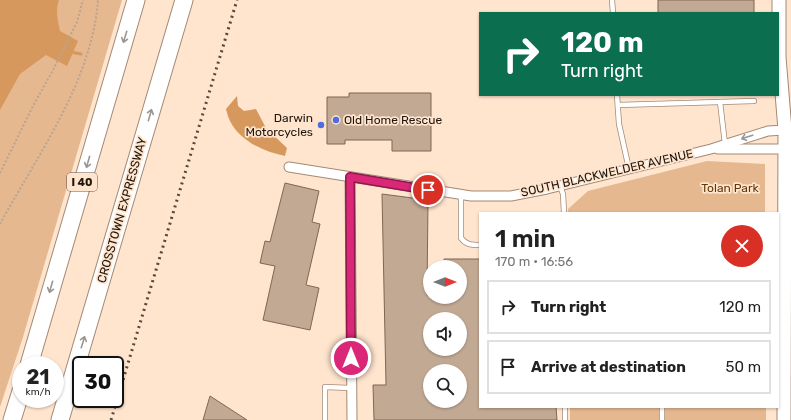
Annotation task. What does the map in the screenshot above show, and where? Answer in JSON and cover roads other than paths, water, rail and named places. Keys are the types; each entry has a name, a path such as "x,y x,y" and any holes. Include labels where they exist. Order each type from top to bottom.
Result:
{"highway":[{"name":"I 40","path":"31,356 136,0"},
{"name":"CROSSTOWN EXPRESSWAY","path":"60,420 184,0"},
{"path":"12,420 16,408"}],"main road":[{"path":"779,0 779,57 786,91 784,149 788,295 784,420"}],"street":[{"name":"SOUTH BLACKWELDER AVENUE","path":"289,167 461,195 496,197 511,196 536,192 629,169 711,148 768,131 785,130"},
{"name":"SOUTH BLACKWELDER AVENUE","path":"711,148 784,149"},
{"path":"350,177 352,420"}],"lane":[{"path":"612,0 613,12"},
{"path":"617,96 619,124 629,169"},
{"path":"618,105 754,101"},
{"path":"720,102 725,144"},
{"path":"560,186 563,194 564,212"},
{"path":"461,195 461,238 469,245 479,245"},
{"path":"325,420 325,387 351,388"},
{"path":"565,408 565,420"},
{"path":"662,408 662,420"}],"waterway":[{"path":"71,52 81,54"}],"railway":[{"path":"111,420 237,0"}],"place":[{"name":"Old Home Rescue","path":"336,120"},
{"name":"Darwin Motorcycles","path":"321,125"}],"park label":[{"name":"Tolan Park","path":"730,188"}]}
